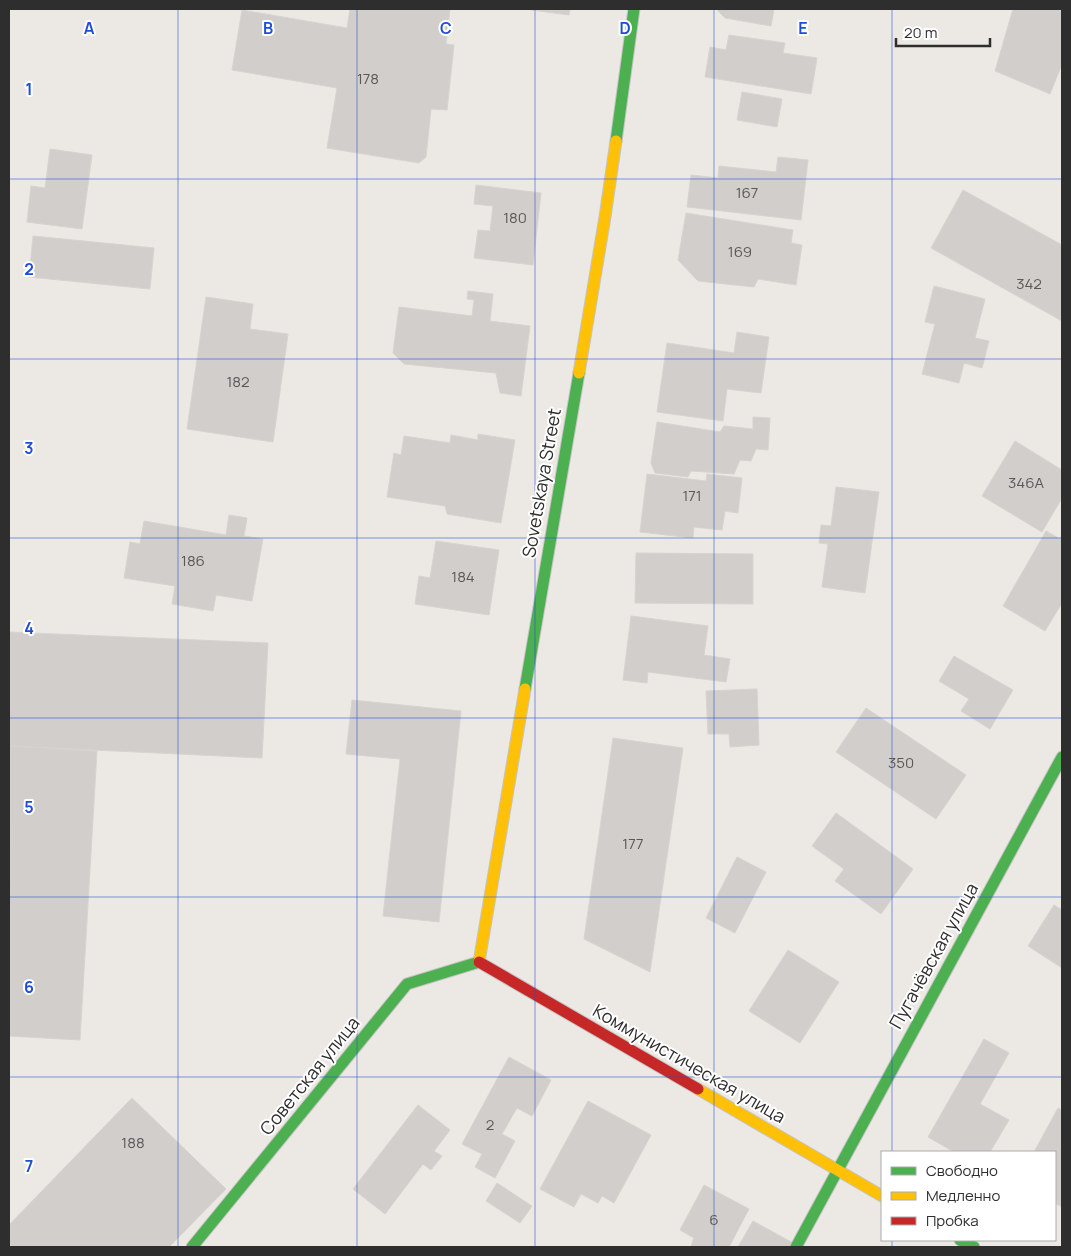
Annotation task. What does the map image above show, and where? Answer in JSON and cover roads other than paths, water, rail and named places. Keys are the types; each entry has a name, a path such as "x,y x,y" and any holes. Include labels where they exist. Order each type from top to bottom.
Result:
{"street":[{"name":"Sovetskaya Street","path":"479,962 606,217 634,9"},
{"name":"Пугачёвская улица","path":"796,1247 1062,757"},
{"name":"Коммунистическая улица","path":"479,962 881,1195"},
{"name":"Советская улица","path":"192,1247 408,984 479,962"},
{"path":"962,1241 974,1247"}]}
